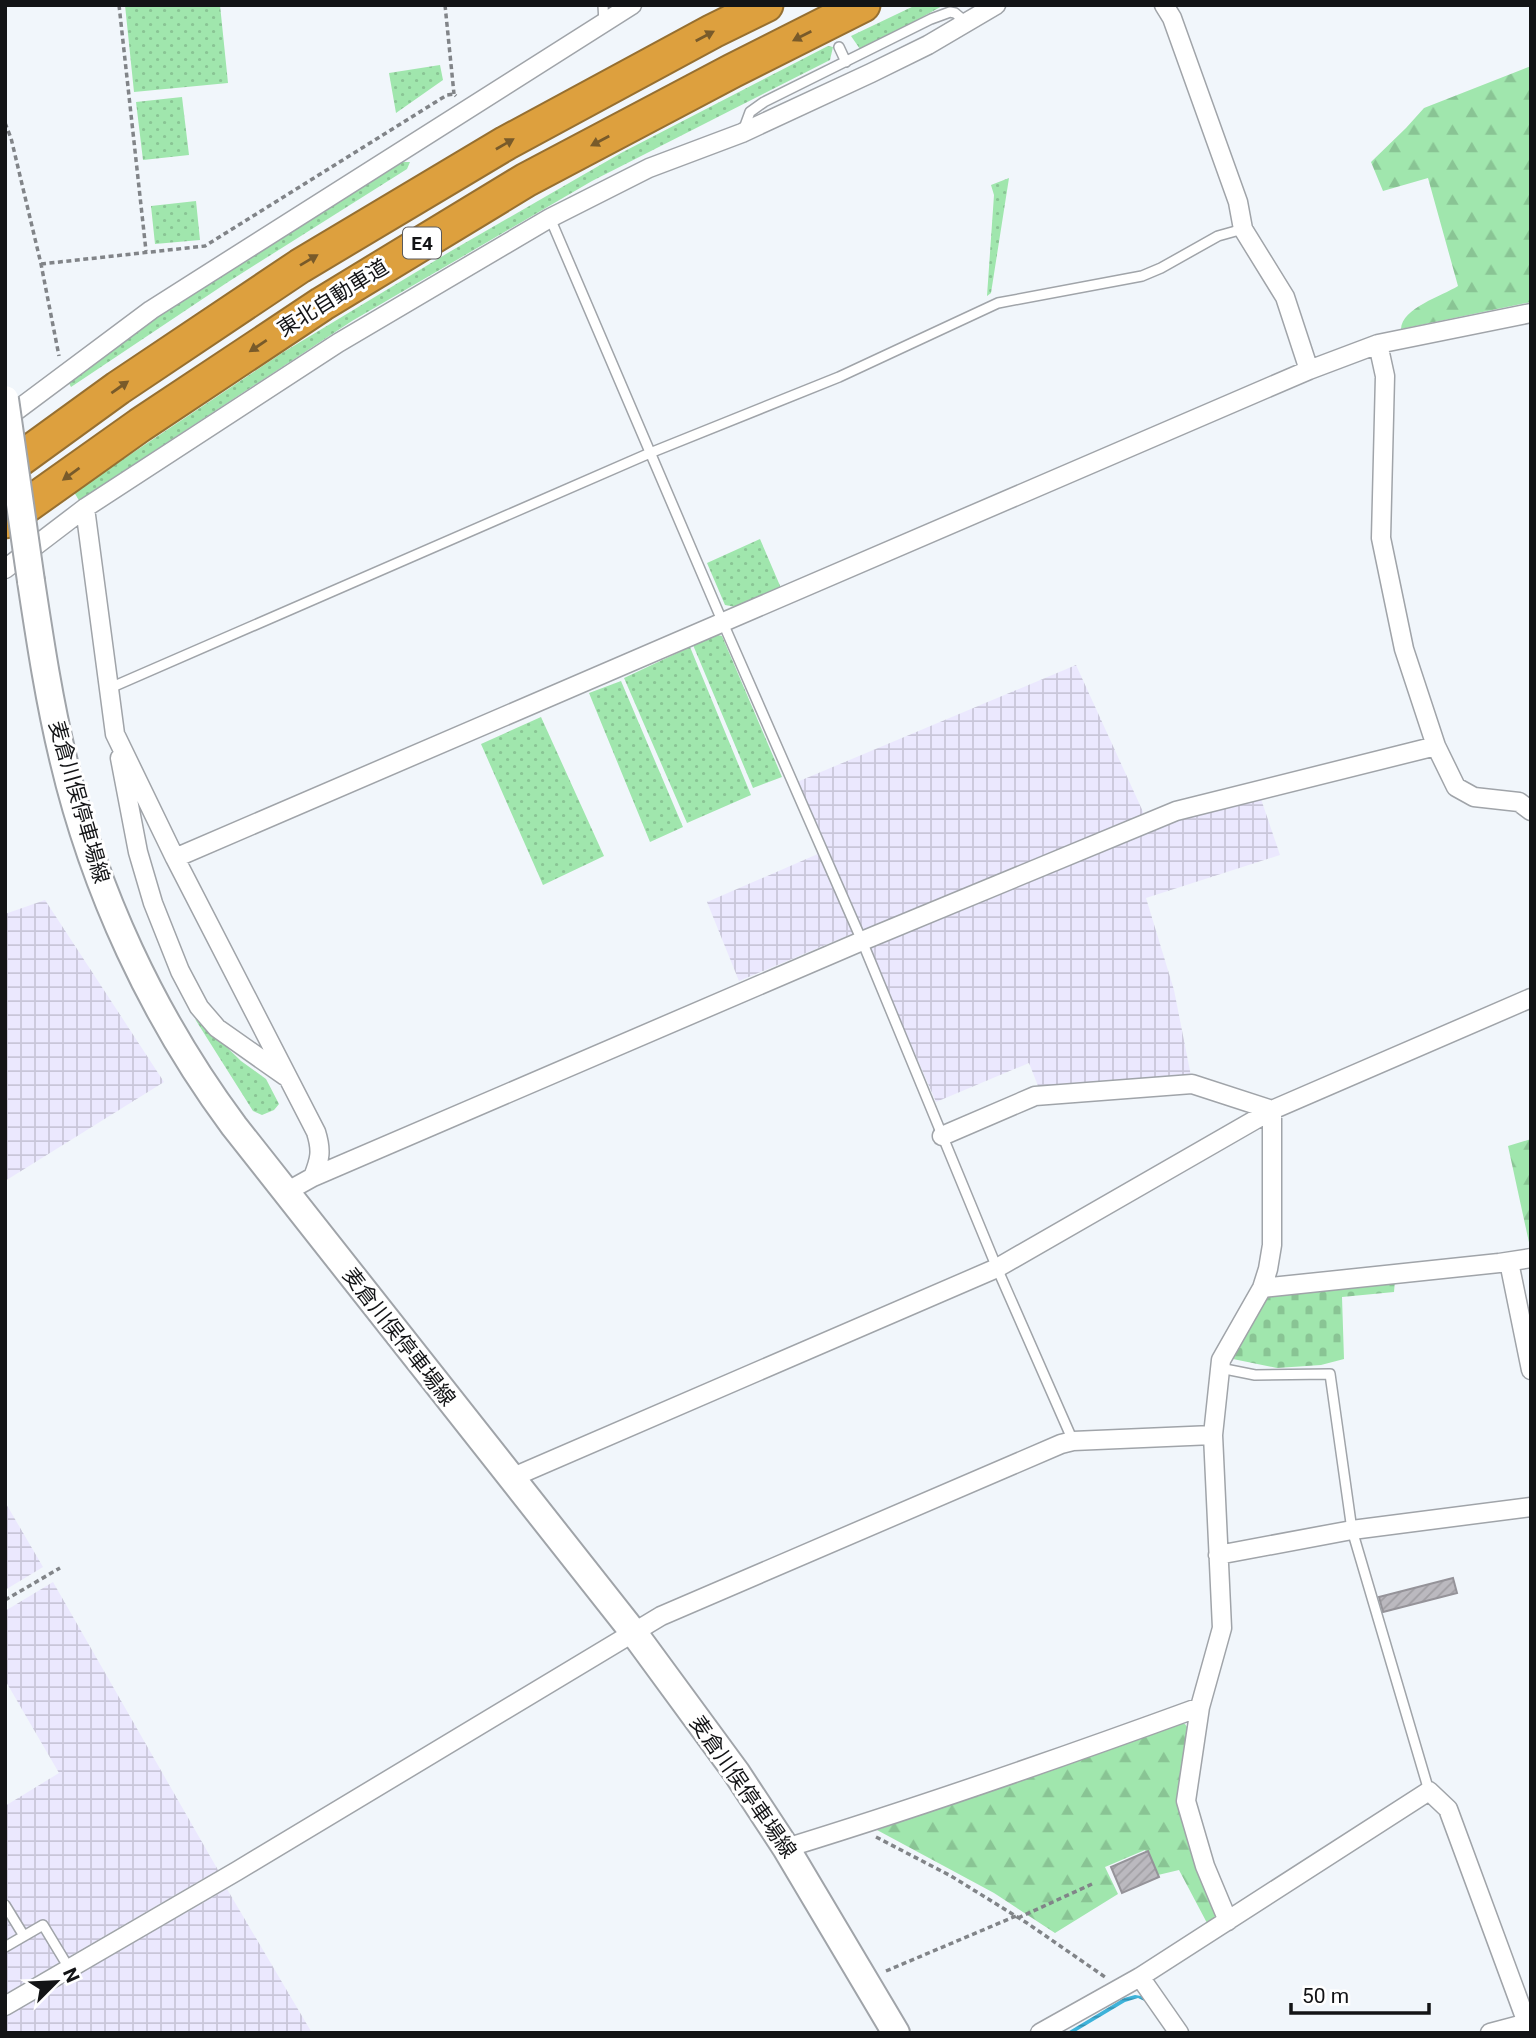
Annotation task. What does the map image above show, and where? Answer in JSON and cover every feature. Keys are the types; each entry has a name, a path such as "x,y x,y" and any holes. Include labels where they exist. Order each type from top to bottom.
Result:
{"highway":[{"name":"東北自動車道","path":"5,470 118,388 300,266 506,143 766,5"},
{"name":"東北自動車道","path":"5,521 140,425 322,304 504,194 732,71 863,5"}],"main road":[{"name":"麦倉川俣停車場線","path":"5,399 46,675 63,760 88,846 118,924 172,1034 207,1090 634,1633 736,1772 786,1848 896,2033"}],"street":[{"path":"5,419 174,295 467,109 604,14 632,5"},
{"path":"5,569 85,508 338,343 550,218 649,168 742,133 928,45 996,5"},
{"path":"1164,5 1172,18 1238,202 1242,229 1285,297 1309,370"},
{"path":"175,858 723,623 880,552 1309,370 1378,344 1531,313"},
{"path":"1378,344 1385,376 1381,538 1404,649 1436,746 1456,787 1474,797 1519,802 1531,811"},
{"path":"85,508 116,734 138,852 153,903 180,971 199,1007 217,1028 288,1078"},
{"path":"116,734 175,858 316,1132 320,1160 313,1177"},
{"path":"286,1192 313,1177 862,941 1176,811 1436,746"},
{"path":"511,1478 997,1268 1272,1110 1531,998"},
{"path":"942,1136 1035,1096 1192,1084 1272,1110"},
{"path":"1228,1921 1205,1866 1186,1801 1200,1707 1222,1628 1213,1435 1220,1368 1221,1360 1262,1288 1268,1269 1272,1245 1272,1110"},
{"path":"1262,1288 1531,1258"},
{"path":"1508,1262 1531,1370"},
{"path":"5,2006 237,1871 661,1616 1073,1440 1213,1435"},
{"path":"1218,1555 1352,1530 1531,1507"},
{"path":"786,1848 895,1815 1200,1707"},
{"path":"1040,2033 1140,1977 1429,1791 1448,1809 1529,2022 1490,2033"},
{"path":"1140,1977 1179,2033"}],"lane":[{"path":"742,133 750,112 764,102 931,19 950,12 967,23"},
{"path":"839,47 846,62"},
{"path":"550,218 862,941 997,1268 1073,1440"},
{"path":"110,688 650,453 839,377 998,303 1142,276 1218,236 1242,229"},
{"path":"1220,1368 1255,1376 1330,1374 1352,1530 1429,1791"},
{"path":"5,1905 24,1937"},
{"path":"5,1947 43,1925 69,1968"}],"path":[{"path":"119,5 146,251"},
{"path":"445,5 454,94 467,109"},
{"path":"41,264 146,251 205,247 447,95 454,94"},
{"path":"5,123 11,138 41,264 57,348 65,373"},
{"path":"5,1600 60,1567"},
{"path":"855,1827 951,1876 1017,1917 1120,1988"},
{"path":"880,1973 1092,1884"}],"shaded area":[{"path":"1076,665 1150,827 1260,796 1280,855 1146,898 1174,990 1191,1076 1040,1091 1029,1063 936,1102 861,930 739,981 707,902 827,850 797,782"},
{"path":"45,900 164,1082 5,1181 5,914"},
{"path":"5,1502 43,1567 5,1590"},
{"path":"53,1582 218,1870 5,1994 5,1806 59,1773 5,1680 5,1611"},
{"path":"227,1889 312,2033 5,2033 5,2017"}],"green space":[{"path":"125,5 220,5 228,83 134,92"},
{"path":"916,5 944,5 860,49 851,36"},
{"path":"828,46 833,47 830,60 592,181 352,321 110,480 81,504 74,492 282,353 621,153"},
{"path":"440,65 443,80 396,113 389,73"},
{"path":"1531,66 1531,302 1401,329 1403,322 1415,309 1458,286 1428,178 1383,191 1371,162 1424,108"},
{"path":"182,97 189,155 143,160 136,102"},
{"path":"400,162 410,162 407,169 228,282 71,387 68,381 185,297"},
{"path":"1009,178 991,293 987,296 994,195 991,185"},
{"path":"196,201 200,240 155,244 151,206"},
{"path":"760,539 781,588 736,607 725,605 707,563"},
{"path":"715,634 722,636 782,777 753,788 693,645"},
{"path":"690,647 751,795 687,823 624,678"},
{"path":"621,681 683,827 650,842 589,693"},
{"path":"541,717 604,856 543,885 481,744"},
{"path":"195,1019 241,1061 266,1079 279,1104 274,1110 262,1115 253,1111"},
{"path":"1531,1139 1531,1247 1530,1247 1508,1146"},
{"path":"1395,1280 1394,1292 1342,1297 1344,1359 1321,1365 1277,1368 1233,1359 1253,1318 1270,1292"},
{"path":"1180,1723 1187,1727 1182,1785 1215,1908 1216,1918 1207,1923 1179,1870 1158,1875 1145,1850 1105,1867 1118,1894 1055,1933 994,1893 877,1830 1044,1773"}],"water":[{"path":"1135,1995 1147,1997 1172,2033 1168,2033 1149,2003 1138,1998 1125,2002 1073,2033 1066,2033 1124,1998"}],"building":[{"path":"1453,1578 1457,1593 1383,1612 1379,1597"},
{"path":"1148,1851 1159,1877 1122,1893 1111,1867"}]}
